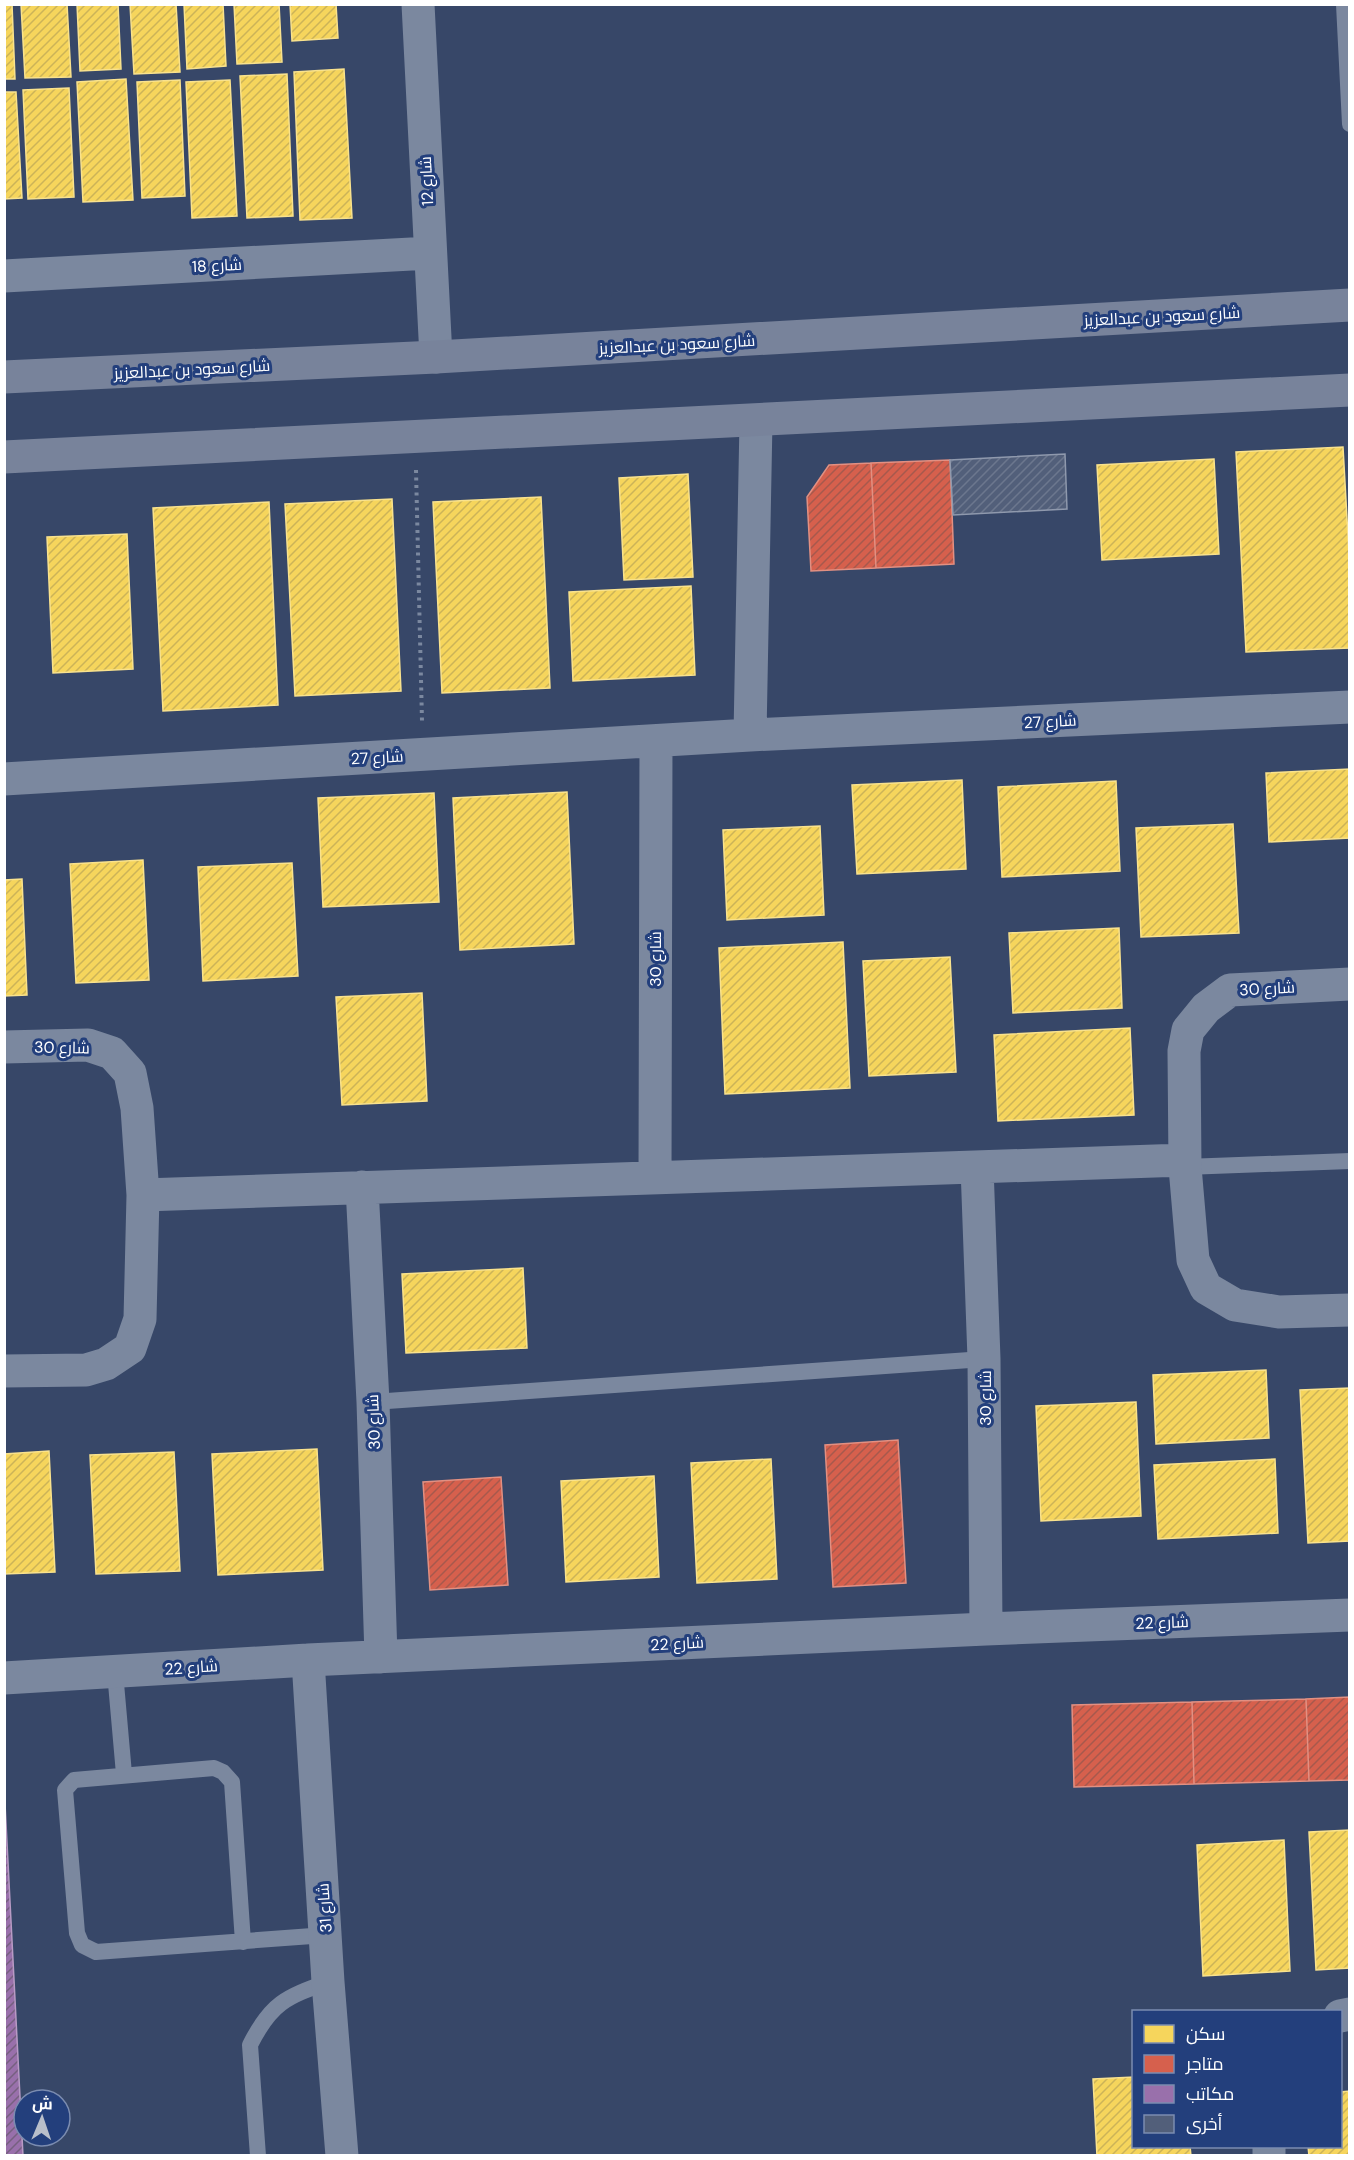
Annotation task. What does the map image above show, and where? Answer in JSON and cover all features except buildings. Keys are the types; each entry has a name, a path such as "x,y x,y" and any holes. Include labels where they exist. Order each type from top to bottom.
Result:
{"main road":[{"name":"شارع سعود بن عبدالعزيز","path":"4,377 436,357 1350,305"},
{"path":"4,457 1350,390"}],"street":[{"name":"شارع 12","path":"418,4 436,357"},
{"name":"شارع 18","path":"4,276 430,253"},
{"path":"750,735 756,421"},
{"name":"شارع 27","path":"4,779 750,735 1350,707"},
{"name":"شارع 30","path":"655,1178 656,741"},
{"name":"شارع 30","path":"1350,984 1230,990 1206,1008 1188,1030 1184,1051 1185,1164 1193,1260 1206,1288 1235,1305 1279,1312 1350,1310"},
{"name":"شارع 30","path":"4,1047 88,1045 112,1053 130,1073 137,1108 143,1195 140,1319 130,1348 106,1364 86,1370 4,1371"},
{"path":"143,1195 977,1167 1185,1164"},
{"name":"شارع 30","path":"977,1167 984,1359 986,1629"},
{"name":"شارع 30","path":"363,1187 381,1657"},
{"name":"شارع 22","path":"4,1678 308,1660 1350,1615"},
{"name":"شارع 31","path":"308,1660 328,1982 342,2156"}],"lane":[{"path":"1344,4 1350,124"},
{"path":"1185,1164 1350,1161"},
{"path":"373,1402 984,1359"},
{"path":"115,1672 124,1774"},
{"path":"243,1942 232,1782 223,1772 214,1768 74,1780 65,1790 77,1933 82,1946 96,1952 243,1942 326,1935"},
{"path":"258,2156 250,2044 258,2028 273,2010 292,1995 328,1982"}],"path":[{"path":"415,437 423,754"}]}
